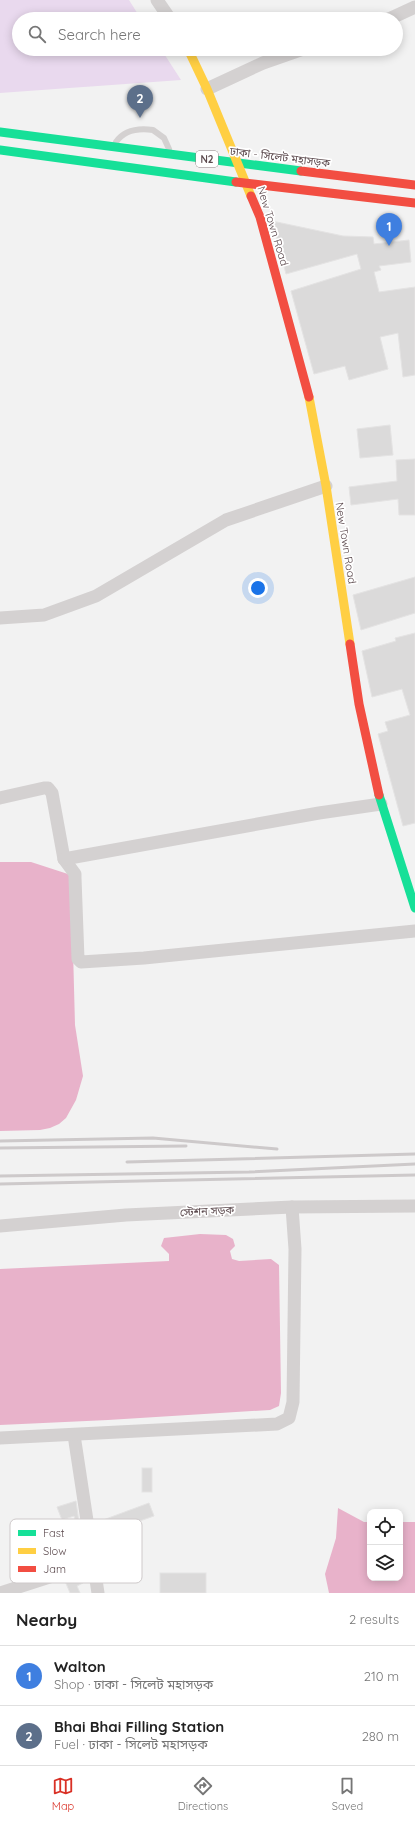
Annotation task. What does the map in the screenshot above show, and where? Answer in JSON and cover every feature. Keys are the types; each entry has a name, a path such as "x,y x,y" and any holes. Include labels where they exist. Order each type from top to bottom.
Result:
{"main road":[{"name":"New Town Road","path":"191,56 207,89 260,217 311,404 326,486 359,704 381,804 415,908"},
{"name":"ঢাকা - সিলেট মহাসড়ক","path":"0,132 247,183 415,203"},
{"name":"ঢাকা - সিলেট মহাসড়ক","path":"0,150 112,155 172,154 238,164 415,185"}],"street":[{"path":"157,0 165,12"},
{"path":"403,13 415,7"},
{"path":"207,89 263,63 283,56"},
{"path":"0,618 44,615 96,596 226,520 326,486"},
{"path":"0,798 48,788 52,793 64,859 75,874 76,878 78,959 81,962 137,959 415,931"},
{"path":"64,859 319,813 381,804"},
{"name":"স্টেশন সড়ক","path":"0,1226 126,1215 292,1207 415,1206"},
{"path":"0,1438 277,1424 289,1418 293,1402 295,1249 292,1207"},
{"path":"74,1435 87,1519"},
{"path":"0,1593 31,1583"},
{"path":"97,1583 98,1593"}],"lane":[{"path":"112,155 124,134 138,129 153,130 164,138 172,154"}],"shaded area":[{"path":"0,0 129,0 137,12 12,12 12,56 166,56 181,80 0,93"},
{"path":"0,862 31,862 71,875 75,1025 83,1076 76,1100 66,1118 59,1124 40,1130 0,1131"},
{"path":"200,1234 226,1235 233,1239 235,1246 230,1251 232,1259 239,1261 271,1259 279,1265 281,1393 279,1406 270,1410 0,1425 0,1269 169,1261 169,1254 161,1246 164,1238"},
{"path":"338,1508 364,1522 367,1522 367,1581 403,1581 403,1522 415,1522 415,1593 329,1593 325,1574 336,1538"}],"building":[{"path":"272,221 343,236 373,237 374,244 409,240 411,262 379,266 381,270 374,272 379,292 415,287 415,375 403,377 398,333 380,337 388,369 349,380 345,366 314,374 291,291 361,269 357,254 286,274"},
{"path":"390,425 393,455 360,458 357,429"},
{"path":"415,459 415,515 399,515 398,499 351,505 349,487 397,481 396,460"},
{"path":"415,577 415,613 361,630 353,595"},
{"path":"415,633 415,823 403,826 378,734 388,731 385,722 410,715 402,689 372,697 362,651 396,641 395,638"},
{"path":"142,1468 152,1468 152,1492 142,1492"},
{"path":"76,1501 79,1519 75,1519 74,1516 62,1519 57,1507"},
{"path":"149,1503 154,1516 142,1520 142,1519 106,1519"},
{"path":"160,1573 206,1573 206,1593 160,1593"},
{"path":"66,1583 83,1583 77,1586 80,1593 70,1593"}],"railway":[{"path":"0,1141 153,1138 277,1149"},
{"path":"0,1148 186,1146"},
{"path":"127,1162 415,1154"},
{"path":"0,1176 249,1172 415,1164"},
{"path":"0,1184 415,1175"}],"traffic: fast":[{"path":"0,132 301,171"},
{"path":"0,150 236,182"},
{"path":"379,795 415,908"}],"traffic: slow":[{"path":"191,56 207,89 251,196"},
{"path":"309,397 326,486 350,644"}],"traffic: jam":[{"path":"301,171 415,185"},
{"path":"236,182 415,203"},
{"path":"251,196 260,217 309,397"},
{"path":"350,644 359,704 379,795"}],"place":[{"name":"Bhai Bhai Filling Station","path":"140,118"},
{"name":"Walton","path":"389,246"}]}
